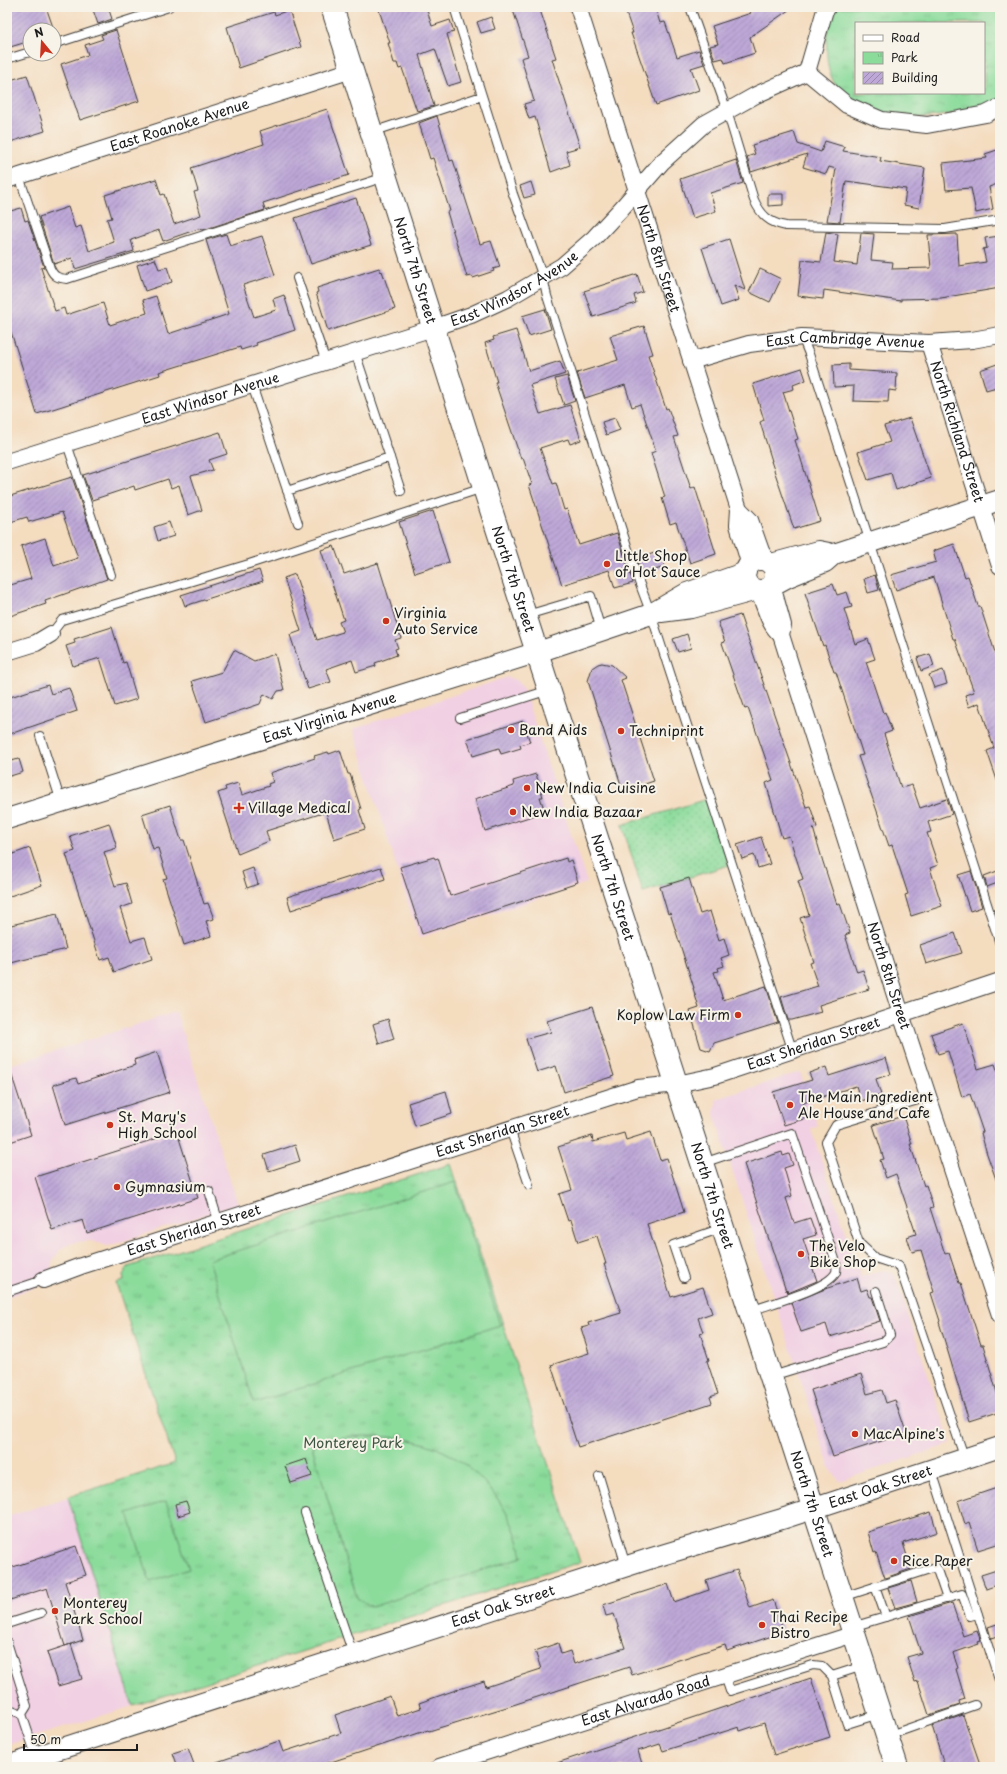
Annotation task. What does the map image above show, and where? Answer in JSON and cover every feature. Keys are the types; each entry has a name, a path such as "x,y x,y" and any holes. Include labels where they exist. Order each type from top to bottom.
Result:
{"main road":[{"name":"North 7th Street","path":"332,7 484,488 703,1163 896,1767"}],"street":[{"name":"North 8th Street","path":"578,7 739,509 738,525 748,559 746,570"},
{"path":"828,7 825,10 817,33 807,72 847,105 882,120 926,124 986,114 1000,107"},
{"name":"East Roanoke Avenue","path":"13,178 352,70"},
{"name":"East Windsor Avenue","path":"7,462 433,328 487,308 508,298 562,266 580,251 622,209 662,162 704,124 756,95 807,72"},
{"name":"East Cambridge Avenue","path":"691,361 749,344 802,337 929,343 972,340 1000,335"},
{"name":"North Richland Street","path":"929,343 1000,566"},
{"name":"East Virginia Avenue","path":"7,819 538,652 651,614 691,608 765,588 825,562 834,554 1000,500"},
{"name":"North 8th Street","path":"739,509 750,520 761,551 769,563"},
{"name":"East Virginia Avenue","path":"769,563 819,551 834,554"},
{"path":"763,560 769,563 775,569 776,576 765,588 749,585 746,582 746,570 754,562 763,560"},
{"name":"East Virginia Avenue","path":"651,614 686,594 746,570"},
{"name":"North 8th Street","path":"765,588 762,598 773,628 781,635 901,1014 1000,1315"},
{"path":"7,652 36,643 51,634"},
{"name":"East Sheridan Street","path":"43,1280 638,1088 677,1084 715,1076 792,1049 1000,981"},
{"name":"East Oak Street","path":"7,1766 626,1566 733,1535 814,1509 932,1471 1000,1447"},
{"name":"East Alvarado Road","path":"438,1767 808,1649 853,1631"}],"lane":[{"path":"62,41 169,7"},
{"path":"454,7 513,194 543,277 547,296 636,574 651,614 792,1049"},
{"path":"690,7 727,111 754,200 760,212 766,218 775,224 793,226 945,229 1000,220"},
{"path":"7,59 22,54"},
{"path":"372,132 482,96"},
{"path":"13,178 53,275 59,278 68,279 386,177"},
{"path":"297,278 326,362"},
{"path":"802,337 809,354 1000,944"},
{"path":"355,352 401,491"},
{"path":"252,385 298,523"},
{"path":"66,444 111,575"},
{"path":"287,491 390,457"},
{"path":"51,634 62,620 248,564 484,488"},
{"path":"526,616 591,596 601,630"},
{"path":"460,718 550,690"},
{"path":"40,736 61,802"},
{"path":"928,1097 836,1125 826,1142 859,1243 875,1258 899,1266 965,1459"},
{"path":"510,1129 529,1185"},
{"path":"703,1163 792,1133 836,1262 836,1271 830,1279 819,1287 750,1311"},
{"path":"209,1191 219,1222"},
{"path":"684,1278 673,1245 723,1227"},
{"name":"East Sheridan Street","path":"7,1292 43,1280"},
{"path":"771,1377 883,1342 890,1335 876,1291"},
{"path":"932,1471 1000,1683"},
{"path":"598,1476 626,1566"},
{"path":"305,1513 354,1655"},
{"path":"842,1597 936,1567 947,1599"},
{"path":"876,1586 886,1617"},
{"path":"853,1631 886,1617 962,1594 970,1616 978,1614"},
{"path":"7,1624 41,1613"},
{"path":"7,1642 27,1706 22,1714"},
{"path":"808,1649 813,1665"},
{"path":"725,1676 730,1691 813,1665 822,1666 832,1676 847,1724 880,1714"},
{"path":"832,1676 864,1666"},
{"path":"886,1736 975,1705"},
{"path":"7,1708 22,1714"},
{"path":"22,1714 36,1757"}],"shaded area":[{"path":"508,677 518,681 523,688 587,883 419,938 353,729"},
{"name":"St. Mary's High School","path":"176,1012 238,1204 108,1246 92,1241 69,1244 60,1250 52,1262 51,1271 54,1281 7,1297 7,1066"},
{"path":"800,1072 818,1126 811,1129 861,1277 884,1270 894,1273 951,1444 840,1481 830,1469 714,1114 717,1099"},
{"name":"Monterey Park School","path":"68,1497 133,1706 7,1745 7,1517"}],"green space":[{"path":"838,7 1000,7 1000,100 978,108 952,114 924,117 896,117 870,111 849,100 834,82 827,56 828,30 831,19"},
{"path":"707,799 729,865 643,892 622,825"},
{"name":"Monterey Park","path":"451,1164 580,1562 133,1706 68,1497 175,1463 116,1283 124,1281 123,1275 128,1267"},
{"path":"455,1182 500,1325 254,1403 209,1260"},
{"path":"365,1436 416,1441 445,1452 459,1460 485,1483 496,1496 512,1525 522,1557 372,1607 357,1598 312,1446 345,1437"},
{"path":"166,1501 189,1569 150,1582 128,1514"}],"building":[{"path":"7,7 46,7 51,22 22,22 22,43 7,48"},
{"path":"92,7 108,7 112,19 98,24"},
{"path":"378,7 426,7 432,26 450,20 454,32 447,34 461,82 448,86 435,49 419,55 434,106 417,111 402,68 399,69 397,63 394,63 388,43 390,43"},
{"path":"512,7 539,7 556,58 552,59 580,147 566,151 570,165 551,172 535,117 529,119 524,104 534,101 521,58 528,56"},
{"path":"624,7 655,7 660,23 665,22 677,57 699,50 704,64 691,68 699,90 656,105 631,33 633,33"},
{"path":"747,7 793,7 750,37 755,53 725,63 723,58 715,60 710,46 718,44 712,26 751,13"},
{"path":"289,10 301,47 239,68 227,27 274,12 275,15"},
{"path":"491,17 495,29 481,33 477,22"},
{"path":"116,30 139,101 80,120 61,64 88,55 85,45 103,39 101,35"},
{"path":"27,75 45,131 7,143 7,81"},
{"path":"327,109 349,175 263,203 265,210 203,230 198,229 163,241 159,230 131,240 134,251 75,269 72,258 54,264 39,217 68,207 75,228 81,226 89,251 114,242 107,219 112,218 105,195 156,179 161,195 164,194 174,224 201,215 194,192 198,191 191,168 264,144 260,131"},
{"path":"437,116 450,161 453,160 480,244 491,241 500,267 493,269 494,271 473,278 472,276 467,277 447,212 450,211 433,158 430,159 419,123"},
{"path":"794,132 798,144 821,152 825,141 845,147 843,151 881,157 880,161 925,168 919,208 904,205 906,189 846,181 840,222 827,221 836,169 829,167 826,174 803,167 807,154 751,172 747,157 755,154 752,145"},
{"path":"1000,149 1000,183 989,187 993,209 976,213 971,188 946,190 943,163 987,158 985,154"},
{"path":"736,160 743,183 710,193 716,211 693,218 680,179"},
{"path":"531,182 535,195 524,198 520,186"},
{"path":"768,194 783,194 783,205 768,206"},
{"path":"356,198 371,245 311,264 295,218"},
{"path":"21,208 25,221 28,220 44,267 41,268 55,311 64,308 66,315 103,303 110,325 147,313 143,300 156,296 168,334 229,314 206,240 226,234 230,246 262,236 275,275 243,285 254,317 276,310 273,299 284,295 295,330 256,343 257,345 241,350 240,347 159,372 160,375 37,414 11,332 7,334 7,212"},
{"path":"826,232 838,234 834,262 857,265 861,233 874,234 871,260 893,262 892,269 931,268 928,235 957,234 959,266 986,262 983,249 987,248 985,238 1000,236 1000,288 941,298 901,299 901,301 824,290 823,299 798,296 802,260 821,262"},
{"path":"729,239 745,290 734,285 739,300 721,306 702,248"},
{"path":"155,259 159,269 167,267 172,282 145,291 137,265"},
{"path":"379,268 381,272 382,271 395,309 328,331 316,293 318,292 317,288"},
{"path":"760,269 781,279 770,302 749,292"},
{"path":"637,274 643,292 634,295 636,303 593,317 584,291"},
{"path":"545,309 551,329 529,336 522,316"},
{"path":"644,326 653,354 648,355 666,409 668,408 678,436 674,437 691,489 695,487 716,554 690,563 676,522 670,524 662,498 665,497 651,453 656,451 640,404 632,407 625,385 585,398 577,373 618,360 610,336"},
{"path":"516,330 529,371 560,361 565,374 530,385 540,414 570,405 581,440 570,444 568,439 540,448 553,484 556,483 564,510 567,509 579,545 617,533 633,583 615,588 609,570 562,585 529,485 532,484 523,458 521,459 495,382 497,382 485,343 494,340 493,337"},
{"path":"1000,363 1000,386 986,390 980,370"},
{"path":"849,364 849,370 897,373 896,391 889,390 888,402 853,401 854,386 834,387 833,365"},
{"path":"802,368 806,380 793,385 794,389 783,392 798,439 795,440 820,521 794,529 771,461 760,422 764,420 753,384"},
{"path":"567,376 575,401 564,405 555,379"},
{"path":"615,418 620,430 606,435 602,422"},
{"path":"910,418 931,478 896,490 891,473 868,480 858,452 890,442 884,426"},
{"path":"220,432 227,454 209,460 213,470 191,476 202,510 188,515 179,485 171,488 168,479 135,490 134,486 92,500 83,475"},
{"path":"72,477 107,579 45,601 46,604 7,617 7,586 31,579 21,546 45,538 54,566 78,558 62,512 29,522 27,517 7,523 7,497"},
{"path":"433,511 449,562 415,573 399,522"},
{"path":"169,522 174,536 158,541 154,527"},
{"path":"954,544 965,577 968,576 978,606 980,606 1000,668 1000,783 998,783 987,751 994,748 979,703 969,707 965,695 974,692 955,639 953,639 934,577 896,590 891,575 936,562 933,551"},
{"path":"334,546 344,574 378,563 401,638 395,640 398,648 395,649 397,655 375,663 376,666 356,672 352,660 326,669 331,682 308,689 290,635 301,631 284,578 295,574 317,640 343,632 339,622 344,620 321,550"},
{"path":"660,551 665,567 642,574 637,559"},
{"path":"259,570 263,581 185,606 181,595"},
{"path":"875,575 879,590 868,593 864,579"},
{"path":"833,584 837,595 847,592 852,607 844,609 855,644 868,639 875,659 866,662 883,713 885,712 892,731 884,734 901,788 912,785 920,808 947,799 952,814 928,822 931,832 927,833 938,865 930,868 942,906 911,916 905,895 908,894 892,845 889,846 858,756 863,755 836,672 834,672 825,645 823,646 805,593"},
{"path":"740,615 806,807 810,806 817,827 813,828 837,905 840,904 850,933 845,935 857,972 863,970 869,989 819,1005 821,1012 792,1020 788,1020 781,997 818,986 810,963 814,962 800,918 809,915 798,881 803,879 789,836 782,838 766,783 773,780 748,708 745,709 722,643 725,642 718,622"},
{"path":"112,627 123,663 126,662 137,699 115,706 100,658 73,666 66,646 75,643 74,639"},
{"path":"687,634 691,648 678,652 673,639"},
{"path":"234,650 254,661 275,654 284,690 278,691 273,699 264,694 260,704 206,722 192,681 222,672"},
{"path":"930,654 934,666 921,671 917,658"},
{"name":"Techniprint","path":"602,663 612,665 626,678 621,680 654,781 623,791 588,681 592,668"},
{"path":"943,670 947,684 934,688 929,675"},
{"path":"48,685 51,694 69,688 77,711 7,735 7,698"},
{"name":"Band Aids","path":"523,721 530,742 520,745 521,748 501,754 499,748 473,756 467,739"},
{"path":"340,750 348,774 350,774 361,809 359,810 365,829 334,839 326,812 266,831 269,841 238,854 218,793 226,790 225,787 238,783 242,795 269,786 268,784 273,782 270,773 315,758 314,756 328,752 329,754"},
{"path":"19,759 23,772 7,777 7,762"},
{"path":"536,774 543,797 540,797 545,812 485,831 475,799 514,786 513,781"},
{"path":"170,805 181,840 184,840 204,904 208,903 214,919 206,921 211,936 184,945 163,879 167,878 158,848 153,849 142,814"},
{"path":"109,823 117,848 104,852 115,886 126,883 132,904 120,908 131,941 145,937 152,959 114,972 109,957 100,960 66,854 75,851 70,836"},
{"path":"761,837 770,864 758,868 754,855 742,859 737,845"},
{"path":"30,848 42,885 7,897 7,856"},
{"path":"434,857 435,859 438,858 450,896 566,858 567,862 571,860 578,882 422,934 400,867"},
{"path":"381,867 385,879 291,910 287,897"},
{"path":"253,868 258,884 247,888 242,872"},
{"path":"1000,870 1000,882 987,887 984,876"},
{"path":"971,871 982,907 970,911 958,875"},
{"path":"689,878 700,914 710,911 719,940 724,938 729,955 721,958 724,966 718,968 719,971 714,972 723,1000 766,986 778,1023 714,1043 710,1051 701,1048 690,1011 699,1008 694,988 660,887"},
{"path":"57,914 66,949 7,964 7,926"},
{"path":"955,933 962,953 926,964 920,945"},
{"path":"592,1007 614,1076 564,1092 556,1066 537,1072 526,1039 551,1032 547,1021"},
{"path":"388,1019 394,1039 379,1044 373,1024"},
{"path":"963,1023 978,1069 995,1064 1000,1078 1000,1185 998,1185 987,1154 981,1133 983,1132 970,1094 962,1097 948,1051 938,1054 931,1034"},
{"path":"157,1052 170,1092 65,1125 53,1085 76,1078 78,1084 135,1065 134,1060"},
{"path":"886,1058 891,1074 876,1079 881,1095 861,1101 856,1086 803,1103 807,1118 784,1125 773,1092 812,1080 809,1073 826,1067 829,1076"},
{"path":"7,1070 10,1070 31,1135 7,1143"},
{"path":"446,1091 452,1114 415,1126 408,1103"},
{"path":"903,1116 912,1144 910,1144 924,1186 926,1185 933,1207 930,1208 945,1254 949,1253 959,1283 961,1283 981,1345 983,1345 1000,1403 1000,1412 969,1422 939,1322 940,1321 931,1293 934,1292 921,1250 912,1252 907,1237 916,1234 896,1174 886,1178 880,1160 884,1159 873,1125"},
{"name":"Gymnasium","path":"177,1132 198,1198 87,1233 83,1220 52,1230 35,1177"},
{"path":"651,1132 660,1160 667,1158 684,1212 647,1224 671,1297 703,1287 712,1313 698,1318 703,1332 700,1333 709,1360 707,1361 718,1394 710,1397 712,1403 578,1447 551,1365 589,1353 581,1328 589,1326 588,1323 621,1313 604,1264 606,1264 597,1236 578,1242 571,1220 568,1221 559,1194 572,1190 558,1147 592,1136 593,1142 624,1133 626,1140"},
{"path":"295,1145 300,1161 269,1171 264,1155"},
{"path":"782,1152 783,1156 789,1154 793,1165 784,1168 792,1196 786,1198 794,1223 810,1218 816,1235 803,1239 817,1281 788,1293 787,1290 786,1291 744,1164"},
{"path":"857,1278 861,1291 867,1289 870,1297 872,1297 880,1321 830,1337 826,1324 801,1332 791,1303"},
{"path":"861,1374 867,1394 882,1390 886,1403 895,1400 906,1433 833,1457 811,1390"},
{"path":"306,1459 312,1476 291,1483 285,1466"},
{"path":"1000,1487 1000,1543 978,1550 969,1522 965,1524 958,1501"},
{"path":"186,1501 190,1512 178,1516 175,1504"},
{"path":"931,1512 937,1532 903,1543 911,1569 885,1578 876,1552 874,1553 868,1532"},
{"path":"76,1546 86,1575 65,1582 83,1640 65,1646 47,1588 7,1601 7,1569"},
{"path":"1000,1569 1000,1584 986,1589 981,1575"},
{"path":"737,1570 750,1608 773,1600 784,1632 727,1651 725,1645 632,1675 629,1667 316,1767 209,1767 208,1765 279,1741 283,1752 341,1733 335,1715 390,1696 397,1716 421,1708 419,1703 450,1692 484,1681 486,1687 541,1669 535,1651 558,1643 561,1654 570,1651 574,1664 625,1648 614,1614 606,1616 603,1605 668,1584 674,1602 709,1590 706,1580"},
{"path":"911,1581 917,1602 895,1608 888,1588"},
{"path":"952,1603 963,1636 977,1631 981,1641 978,1642 979,1644 953,1653 965,1699 959,1701 960,1705 929,1715 918,1681 915,1682 907,1657 921,1653 909,1616"},
{"path":"997,1624 1000,1635 991,1638 988,1627"},
{"path":"71,1644 82,1679 58,1686 47,1652"},
{"path":"811,1678 830,1737 774,1755 764,1723 740,1731 739,1727 663,1751 660,1744 638,1751 643,1767 552,1767 551,1765"},
{"path":"963,1715 981,1767 945,1767 932,1726"},
{"path":"188,1748 195,1767 178,1767 173,1753"}],"place":[{"name":"Little Shop of Hot Sauce","path":"607,564"},
{"name":"Virginia Auto Service","path":"386,621"},
{"name":"Band Aids","path":"511,730"},
{"name":"Techniprint","path":"621,731"},
{"name":"New India Cuisine","path":"527,788"},
{"name":"Village Medical","path":"239,808"},
{"name":"New India Bazaar","path":"513,812"},
{"name":"Koplow Law Firm","path":"738,1015"},
{"name":"The Main Ingredient Ale House and Cafe","path":"790,1105"},
{"name":"St. Mary's High School","path":"110,1125"},
{"name":"Gymnasium","path":"117,1187"},
{"name":"The Velo Bike Shop","path":"801,1254"},
{"name":"MacAlpine's","path":"855,1434"},
{"name":"Rice Paper","path":"894,1561"},
{"name":"Monterey Park School","path":"55,1611"},
{"name":"Thai Recipe Bistro","path":"762,1625"}]}
